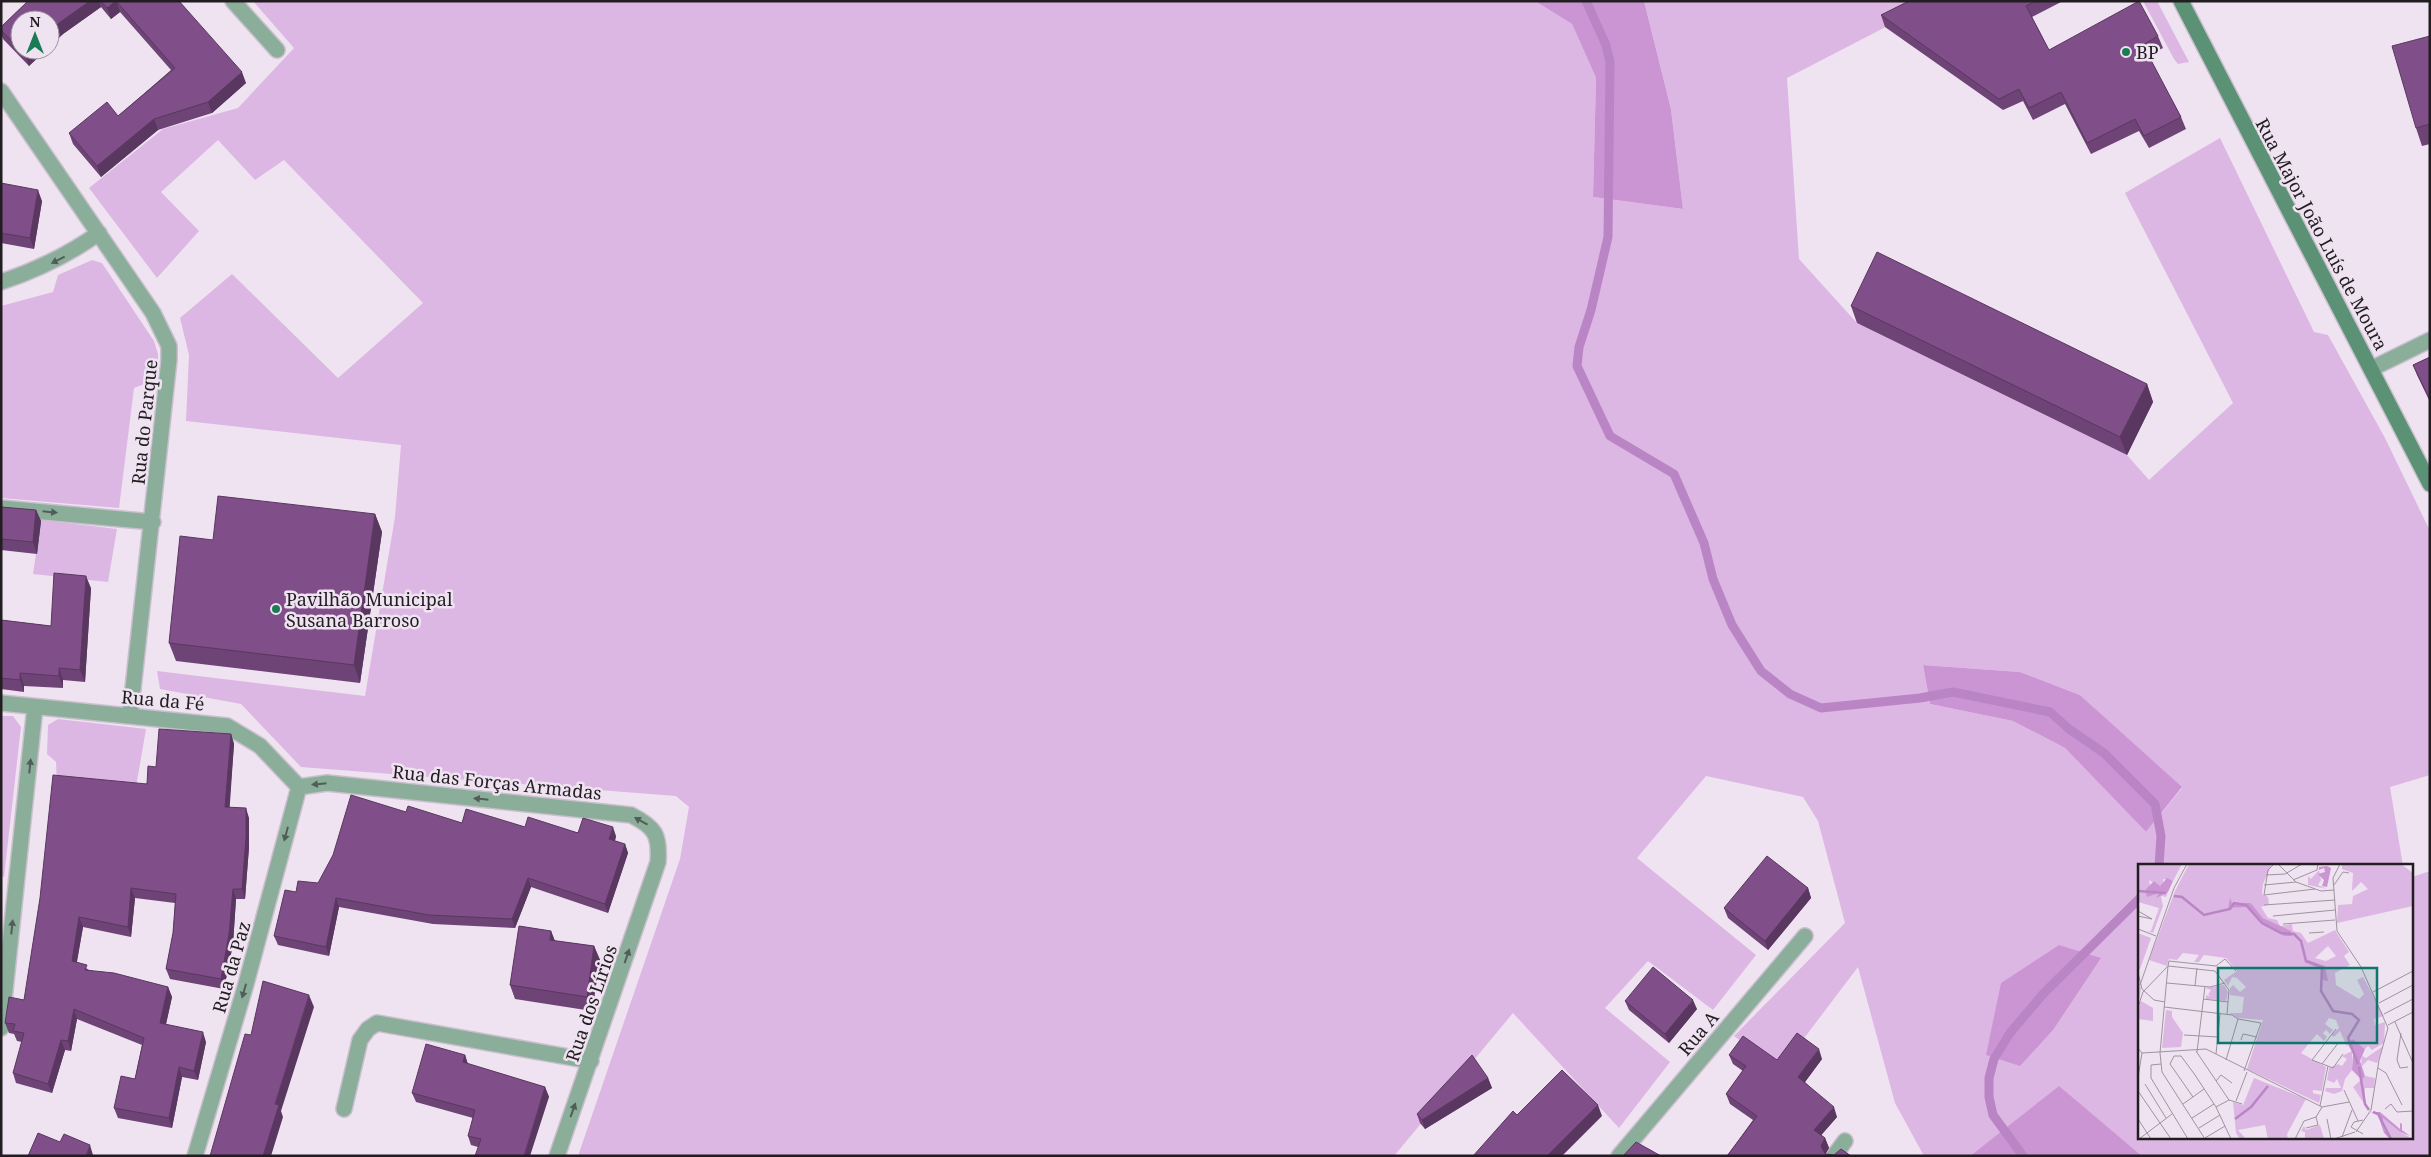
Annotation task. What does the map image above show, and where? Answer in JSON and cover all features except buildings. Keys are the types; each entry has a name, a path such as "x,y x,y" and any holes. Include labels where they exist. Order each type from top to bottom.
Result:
{"street":[{"path":"233,1 277,50"},
{"name":"Rua Major João Luís de Moura","path":"2181,1 2430,484"},
{"name":"Rua do Parque","path":"1,91 153,313 170,346 153,522 130,716"},
{"path":"1,282 51,263 74,251 99,233"},
{"path":"2371,369 2430,340"},
{"path":"1,508 153,522"},
{"name":"Rua da Fé","path":"1,703 227,726 260,746 298,786"},
{"path":"1,1028 35,707"},
{"name":"Rua das Forças Armadas","path":"298,786 328,783 631,816 646,822 656,832 659,847 658,862"},
{"name":"Rua da Paz","path":"194,1156 246,984 298,786"},
{"name":"Rua dos Lírios","path":"557,1156 658,862"},
{"name":"Rua A","path":"1619,1156 1805,936"},
{"path":"344,1109 360,1040 368,1029 377,1023 591,1061"},
{"path":"1834,1156 1845,1141"}],"shaded area":[{"path":"253,1 1535,1 1572,24 1596,78 1593,197 1683,209 1671,109 1644,1 1936,1 1787,78 1799,259 1857,323 2127,455 2149,480 2233,403 2125,193 2220,138 2314,332 2328,335 2385,438 2430,531 2430,775 2390,787 2403,864 2138,864 2138,1140 2414,1140 2414,876 2430,871 2430,1156 2142,1156 2059,1087 1970,1156 1924,1156 1895,1103 1858,967 1780,1070 1734,1036 1845,923 1818,821 1803,797 1706,776 1637,858 1756,955 1713,1010 1648,961 1605,1008 1670,1062 1619,1128 1513,1013 1394,1156 578,1156 680,859 689,807 676,796 301,767 241,704 160,689 157,671 365,696 395,517 401,445 186,421 189,355 180,318 232,274 338,378 423,303 284,160 255,180 218,140 161,192 199,231 157,278 89,188 163,129 238,108 294,48","holes":["1923,665 2020,672 2080,695 2182,788 2146,832 2065,748 2013,721 1930,704"]},
{"path":"1535,1 1644,1 1671,109 1683,209 1593,197 1596,78 1572,24"},
{"path":"2143,1 2157,1 2189,62 2178,64 2174,59"},
{"path":"92,260 102,263 154,341 158,354 158,379 134,388 119,508 1,498 1,306 53,292 58,275"},
{"path":"41,520 117,529 108,582 33,574"},
{"path":"1923,665 2020,672 2080,695 2182,787 2146,832 2065,748 2013,721 1930,704"},
{"path":"1,716 13,716 21,727 4,877 1,876"},
{"path":"58,719 146,729 135,793 57,785 56,762 47,754 48,725"},
{"path":"2059,945 2101,958 2053,1030 2020,1066 1986,1055 2001,983"},
{"path":"2059,1086 2142,1156 1970,1156"}],"waterway":[{"path":"1586,1 1606,45 1610,62 1608,237 1591,310 1579,347 1577,366 1610,436 1674,474 1704,543 1713,579 1732,625 1761,671 1790,694 1821,708 1920,698 1953,692 2050,712 2069,729 2104,753 2155,804 2161,836 2159,864"},
{"path":"2023,1156 1993,1115 1989,1097 1989,1078 1994,1059 2010,1033 2043,994 2138,900"}],"place":[{"name":"BP","path":"2126,52"},
{"name":"Pavilhão Municipal Susana Barroso","path":"276,609"}]}
